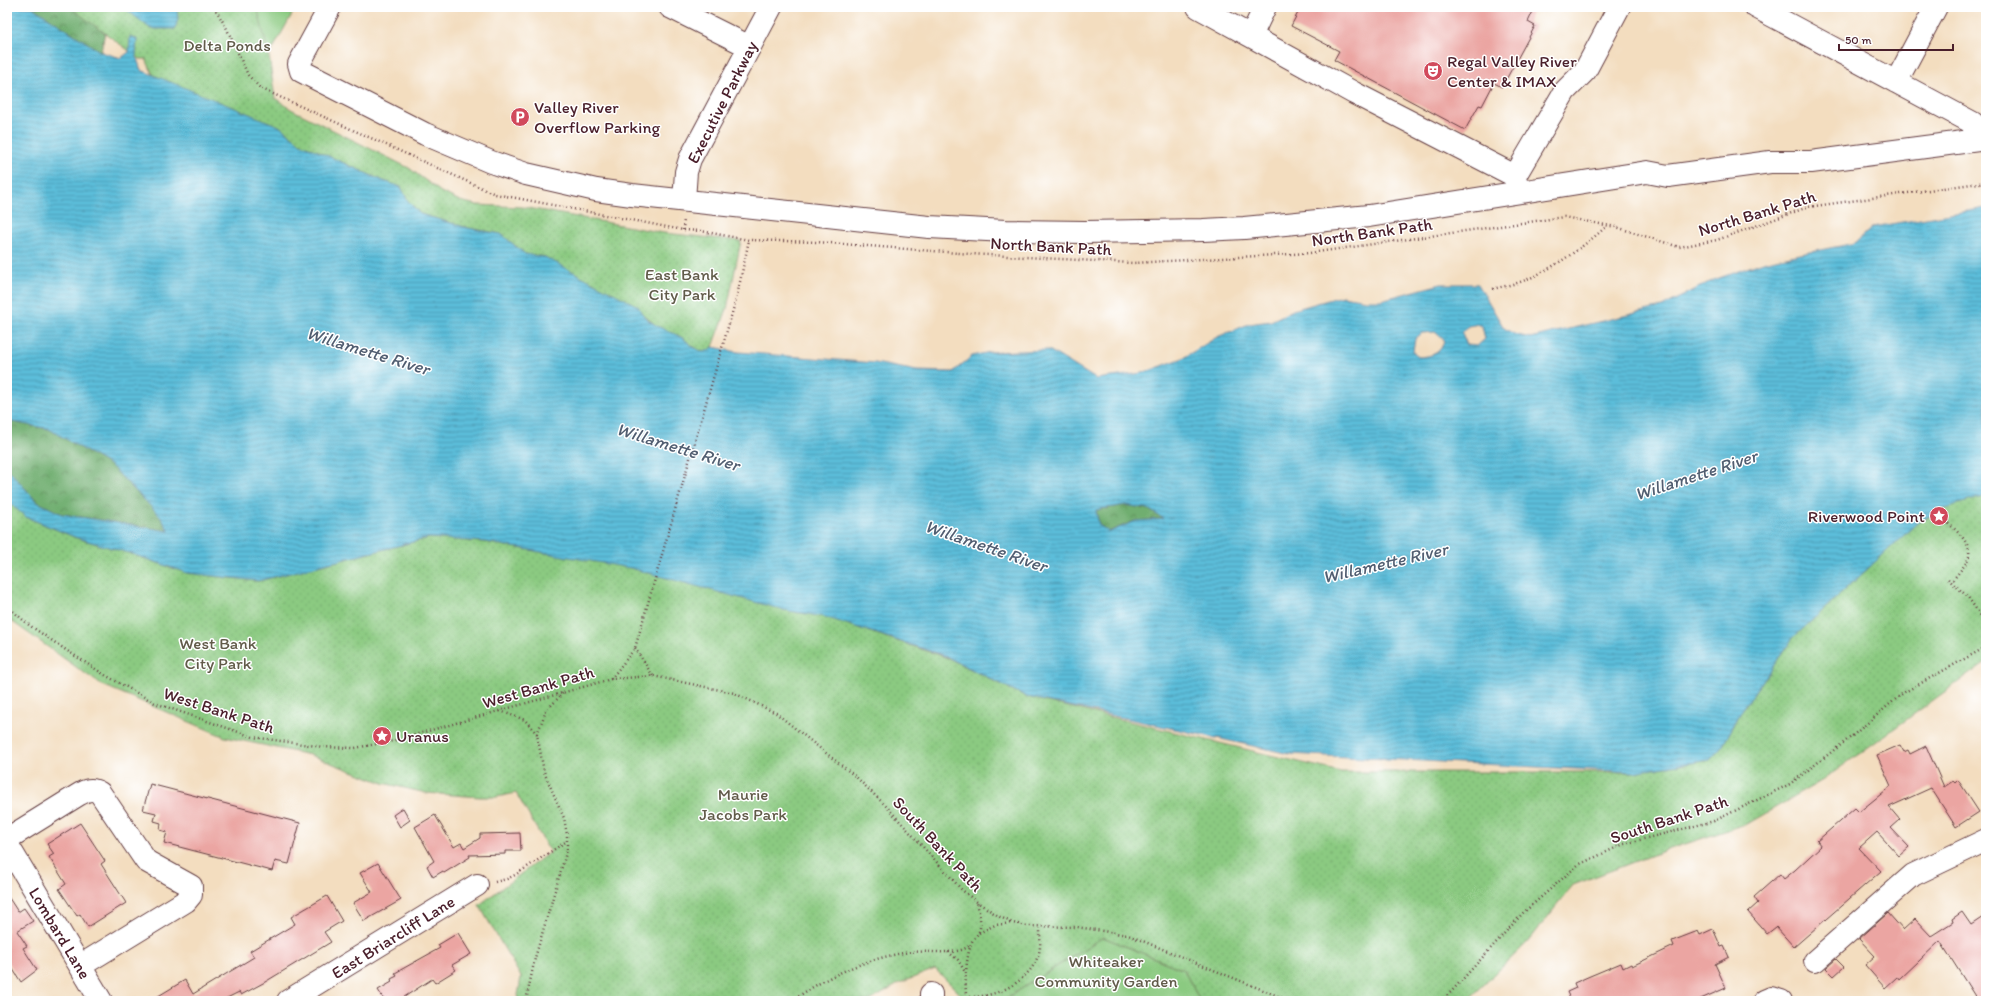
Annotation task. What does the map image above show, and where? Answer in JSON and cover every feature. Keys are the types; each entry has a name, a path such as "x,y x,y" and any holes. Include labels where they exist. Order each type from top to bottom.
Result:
{"street":[{"path":"330,7 299,64 299,69 303,73 425,134 498,165 526,174 596,190 965,230 1165,231 1230,228 1369,216 1516,184 1647,172 1668,176 1770,162 1811,162 1981,140 1973,123 1756,7"},
{"path":"670,7 750,47"},
{"name":"Executive Parkway","path":"684,200 688,165 771,7"},
{"path":"1198,7 1516,184"},
{"path":"1250,36 1266,7"},
{"path":"1516,184 1565,91 1585,71 1619,7"},
{"path":"1896,82 1936,7"},
{"path":"7,839 78,795 95,790 100,793 146,861 191,886 191,895 186,901 80,966"},
{"path":"1814,960 1913,876 1986,840"},
{"name":"Lombard Lane","path":"7,844 101,1001"},
{"name":"East Briarcliff Lane","path":"288,1001 476,885"},
{"path":"1764,1001 1771,998 1781,1001"}],"path":[{"name":"North Bank Path","path":"635,648 737,296 749,240 817,242 971,254 1134,263 1310,253 1564,217 1608,226 1679,247 1717,240 1808,207 1986,182"},
{"path":"1493,289 1527,280 1555,265 1593,239 1608,226"},
{"path":"1939,516 1957,532 1969,549 1968,561 1952,581"},
{"path":"1948,579 1967,596 1986,623"},
{"name":"West Bank Path","path":"7,606 29,625 105,675 155,703 253,736 324,747 355,748 393,741 611,679"},
{"name":"South Bank Path","path":"1441,1001 1523,913 1578,865 1624,844 1714,821 1790,784 1851,737 1903,693 1986,647"},
{"path":"611,679 635,648 653,676"},
{"name":"South Bank Path","path":"611,679 653,676 734,693 776,713 856,777 887,807 962,890 977,902 1013,923 1040,928 1077,927 1128,935 1290,1001"},
{"path":"537,734 546,711 563,693"},
{"path":"499,711 525,720 537,734 544,772 558,801 564,818 567,841 567,850 535,958 526,1001"},
{"path":"476,885 507,879 567,841"},
{"path":"967,1001 966,975 971,944 978,933 980,917 977,902"},
{"path":"978,933 995,925 1013,923"},
{"path":"966,997 988,996 1018,981 1029,972 1038,954 1040,928"},
{"path":"792,1001 839,974 874,960 896,954 914,952 948,952 965,948 971,944"},
{"path":"948,952 961,964 966,975"}],"green space":[{"path":"32,7 123,7 106,27 101,52"},
{"name":"East Bank City Park","path":"70,7 257,7 269,56 275,98 291,109 409,168 441,192 460,201 477,205 523,207 664,233 741,241 727,309 713,347 708,351 700,351 682,338 658,327 641,313 545,257 525,254 501,234 468,228 420,214 408,201 401,187 381,180 300,143 279,126 154,77 146,59 140,59"},
{"path":"221,7 296,7 269,56"},
{"path":"7,421 49,429 111,466 159,515 169,531 62,514 37,502 7,468"},
{"name":"Maurie Jacobs Park","path":"1986,490 1986,662 1823,780 1749,823 1652,855 1573,885 1528,942 1467,1001 1200,1001 1184,970 1103,937 1002,1001 967,1001 935,969 900,983 870,1001 517,1001 521,977 479,905 550,852 516,793 497,797 480,797 426,793 383,783 310,755 225,737 100,684 7,618 7,501 26,517 77,538 129,553 187,573 258,581 429,538 484,542 630,567 784,610 826,617 948,658 1027,697 1341,772 1633,772 1710,760 1722,747 1742,710 1793,638 1916,524 1968,495"},
{"path":"1126,505 1148,509 1164,519 1135,521 1108,532 1099,525 1096,510"},
{"name":"Whiteaker Community Garden","path":"1103,937 1184,970 1200,1001 1002,1001"}],"water":[{"name":"Willamette River","path":"7,7 32,7 101,52 121,58 129,52 130,36 137,39 136,56 141,70 279,126 300,143 381,180 401,187 408,201 420,214 468,228 501,234 525,254 545,257 638,306 650,322 681,337 696,349 704,351 713,347 738,352 875,363 917,371 953,372 972,356 990,352 1049,350 1096,379 1143,373 1183,358 1217,337 1249,324 1271,321 1293,310 1342,296 1366,300 1381,300 1441,284 1478,284 1504,328 1514,334 1530,338 1662,307 1711,281 1766,261 1855,243 1873,227 1986,208 1986,496 1941,509 1916,524 1793,638 1742,710 1722,747 1710,760 1633,772 1290,754 1027,697 945,656 825,617 784,610 630,568 485,542 429,538 258,581 187,573 129,553 77,538 26,517 7,501 7,468 37,502 62,514 169,531 159,515 111,466 49,429 7,421","holes":["1479,324 1482,326 1485,339 1477,346 1467,345 1462,333 1468,326","1435,332 1444,340 1439,351 1429,356 1420,357 1413,352 1415,339 1422,333","1126,505 1148,509 1164,519 1135,521 1109,532 1099,525 1096,510"]},
{"path":"123,7 177,7 178,19 175,29 151,29"}],"building":[{"name":"Regal Valley River Center & IMAX","path":"1301,7 1535,7 1528,22 1535,26 1502,87 1494,83 1482,106 1479,105 1465,130 1334,60 1339,51 1291,26"},
{"path":"1900,745 1904,752 1908,750 1910,754 1926,746 1944,787 1953,781 1955,783 1958,780 1979,812 1956,827 1931,788 1889,807 1900,820 1891,828 1909,847 1899,856 1877,832 1859,848 1881,871 1794,947 1776,927 1767,934 1748,912 1758,903 1754,897 1780,874 1784,879 1795,870 1821,846 1817,841 1855,808 1859,812 1891,786 1877,755"},
{"path":"150,784 300,823 289,864 275,861 272,871 164,843 167,832 160,830 161,823 154,821 156,813 143,810"},
{"path":"403,808 410,820 400,827 393,815"},
{"path":"435,815 454,847 461,843 464,848 480,838 480,834 520,833 521,851 505,851 505,854 469,855 470,857 444,873 443,871 433,877 427,866 434,861 415,827"},
{"path":"80,823 105,861 101,864 126,903 88,927 80,914 77,916 59,889 66,884 49,857 54,854 47,844"},
{"path":"378,863 401,900 364,921 353,903 372,892 360,873"},
{"path":"7,895 18,912 24,908 33,921 17,931 27,946 23,948 37,970 21,982 7,960"},
{"path":"327,896 342,921 324,932 331,942 265,982 241,995 239,992 221,1001 150,1001 185,980 193,994 254,957 250,951 295,924 291,917"},
{"path":"1962,912 1971,925 1986,915 1986,1001 1978,1001 1940,941 1899,980 1897,977 1885,988 1865,965 1875,956 1859,939 1888,913 1903,930 1915,919 1931,936 1953,922 1952,919"},
{"path":"1713,929 1721,947 1724,946 1729,957 1715,964 1726,988 1696,1001 1571,1001 1567,992 1576,988 1574,983 1621,963 1623,968 1631,964 1632,966 1674,946 1672,941 1698,931 1700,935"},
{"path":"458,933 471,954 452,965 456,970 435,983 432,979 398,1001 385,1001 378,990 392,982 391,979 397,976 395,973 440,948 438,945"},
{"path":"1836,959 1844,967 1834,976 1826,968"}],"place":[{"name":"Regal Valley River Center & IMAX","path":"1433,71"},
{"name":"Valley River Overflow Parking","path":"520,117"},
{"name":"Riverwood Point","path":"1939,516"},
{"name":"Uranus","path":"382,736"}],"park label":[{"name":"Delta Ponds","path":"227,45"},
{"name":"West Bank City Park","path":"218,653"}]}
